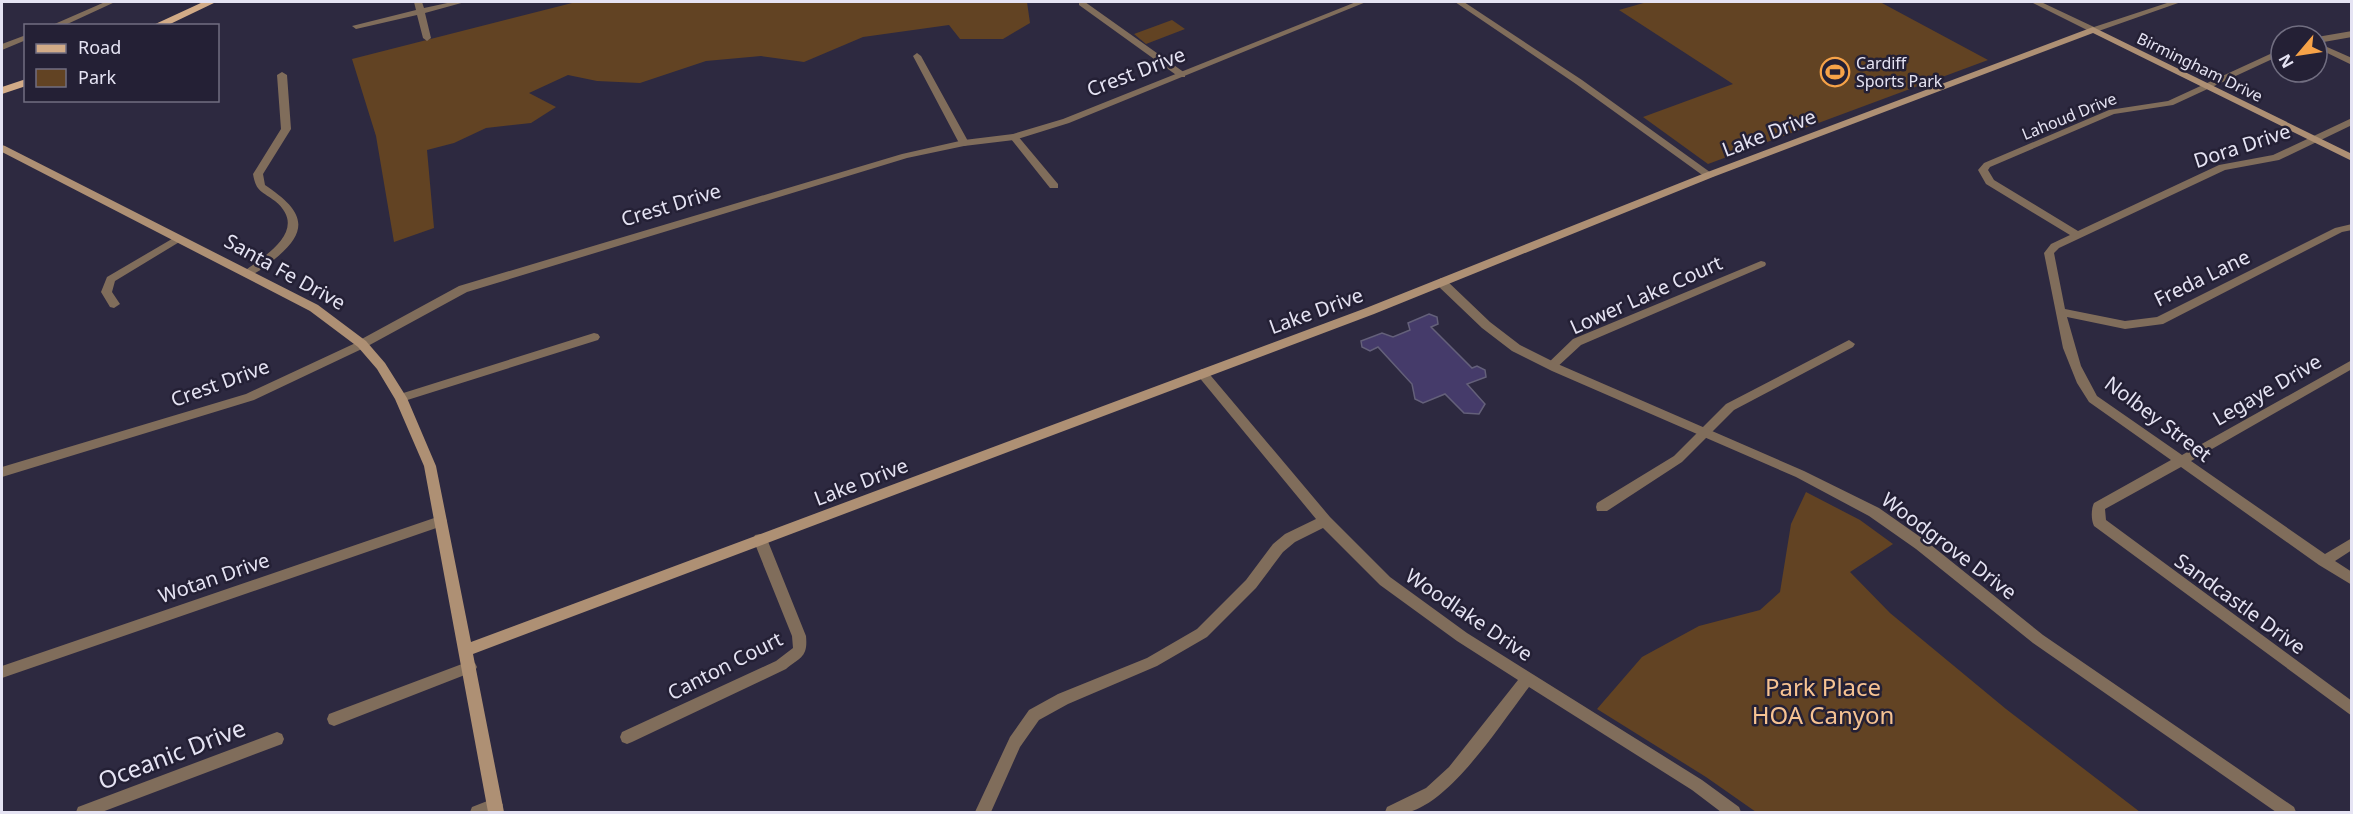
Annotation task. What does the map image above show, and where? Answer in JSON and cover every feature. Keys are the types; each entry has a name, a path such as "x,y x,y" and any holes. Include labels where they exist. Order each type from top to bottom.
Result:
{"main road":[{"path":"161,24 211,2"},
{"name":"Birmingham Drive","path":"2093,30 2352,158"},
{"name":"Lake Drive","path":"466,650 1441,282 1709,175 2093,30"},
{"path":"2,92 24,83"},
{"name":"Santa Fe Drive","path":"2,148 177,239 248,273 327,316 362,344 381,366 401,398 430,466 496,809"}],"street":[{"path":"59,24 111,2"},
{"path":"356,26 419,6 461,2"},
{"name":"Crest Drive","path":"2,472 250,397 362,344 463,289 904,156 964,143 1014,137 1066,121 1362,2"},
{"path":"1459,2 1518,40 1709,175"},
{"name":"Birmingham Drive","path":"2035,2 2093,30"},
{"name":"Lake Drive","path":"2093,30 2177,2"},
{"path":"1082,3 1182,75"},
{"path":"419,6 427,38"},
{"path":"2329,38 2352,33"},
{"path":"2,47 24,38"},
{"path":"2329,51 2352,62"},
{"path":"917,56 964,143"},
{"name":"Lahoud Drive","path":"2078,235 1990,182 1983,170 1987,165 2112,112 2170,103 2269,57"},
{"path":"248,273 283,248 292,231 292,213 285,204 260,186 258,174 286,129 282,75"},
{"name":"Dora Drive","path":"2078,235 2222,167 2276,158 2352,122"},
{"path":"1014,137 1054,186"},
{"name":"Freda Lane","path":"2061,312 2125,325 2159,321 2339,230 2352,227"},
{"name":"Nolbey Street","path":"2078,235 2055,246 2049,253 2061,312 2080,380 2093,399 2352,580"},
{"path":"114,304 107,296 106,288 111,279 177,239"},
{"name":"Lower Lake Court","path":"1551,366 1576,342 1761,264"},
{"name":"Woodgrove Drive","path":"1441,282 1486,325 1516,348 1551,366 1824,485 1875,512 1921,545 2038,639 2288,813"},
{"path":"401,398 594,337"},
{"path":"1602,507 1678,459 1730,407 1849,344"},
{"name":"Legaye Drive","path":"2106,530 2099,522 2099,507 2352,364"},
{"name":"Woodlake Drive","path":"1202,373 1325,521 1385,581 1416,606 1697,786 1733,813"},
{"name":"Wotan Drive","path":"2,672 440,521"},
{"path":"983,813 1015,742 1034,715 1063,699 1152,662 1202,633 1251,584 1278,548 1290,538 1325,521"},
{"name":"Sandcastle Drive","path":"2106,530 2352,710"},
{"name":"Canton Court","path":"627,737 781,665 800,650 799,636 760,539"},
{"path":"2324,561 2352,543"},
{"path":"334,720 470,667"},
{"path":"1393,813 1431,792 1454,772 1527,679"},
{"name":"Oceanic Drive","path":"84,813 277,739"},
{"path":"478,813 496,809"}],"green space":[{"path":"576,2 1027,2 1030,23 1003,39 960,39 949,25 863,37 804,62 761,56 706,61 640,83 597,81 568,75 529,93 556,107 531,123 486,128 454,143 427,150 434,228 394,242 376,136 352,59"},
{"name":"Cardiff Sports Park","path":"1647,2 1880,2 1988,60 1708,164 1643,117 1733,84 1619,10"},
{"path":"1172,20 1185,29 1146,44 1134,34"},
{"name":"Park Place HOA Canyon","path":"1806,492 1860,520 1893,544 1850,572 1890,613 2006,709 2140,812 1756,812 1706,777 1597,709 1642,657 1699,626 1760,610 1780,592 1791,524"}],"building":[{"path":"1429,314 1437,317 1438,324 1431,327 1472,368 1477,366 1485,370 1486,377 1467,384 1485,404 1479,414 1464,413 1445,394 1423,403 1415,399 1412,384 1378,347 1370,351 1362,347 1361,341 1382,333 1393,337 1410,330 1408,323"}],"place":[{"name":"Cardiff Sports Park","path":"1835,72"}]}
